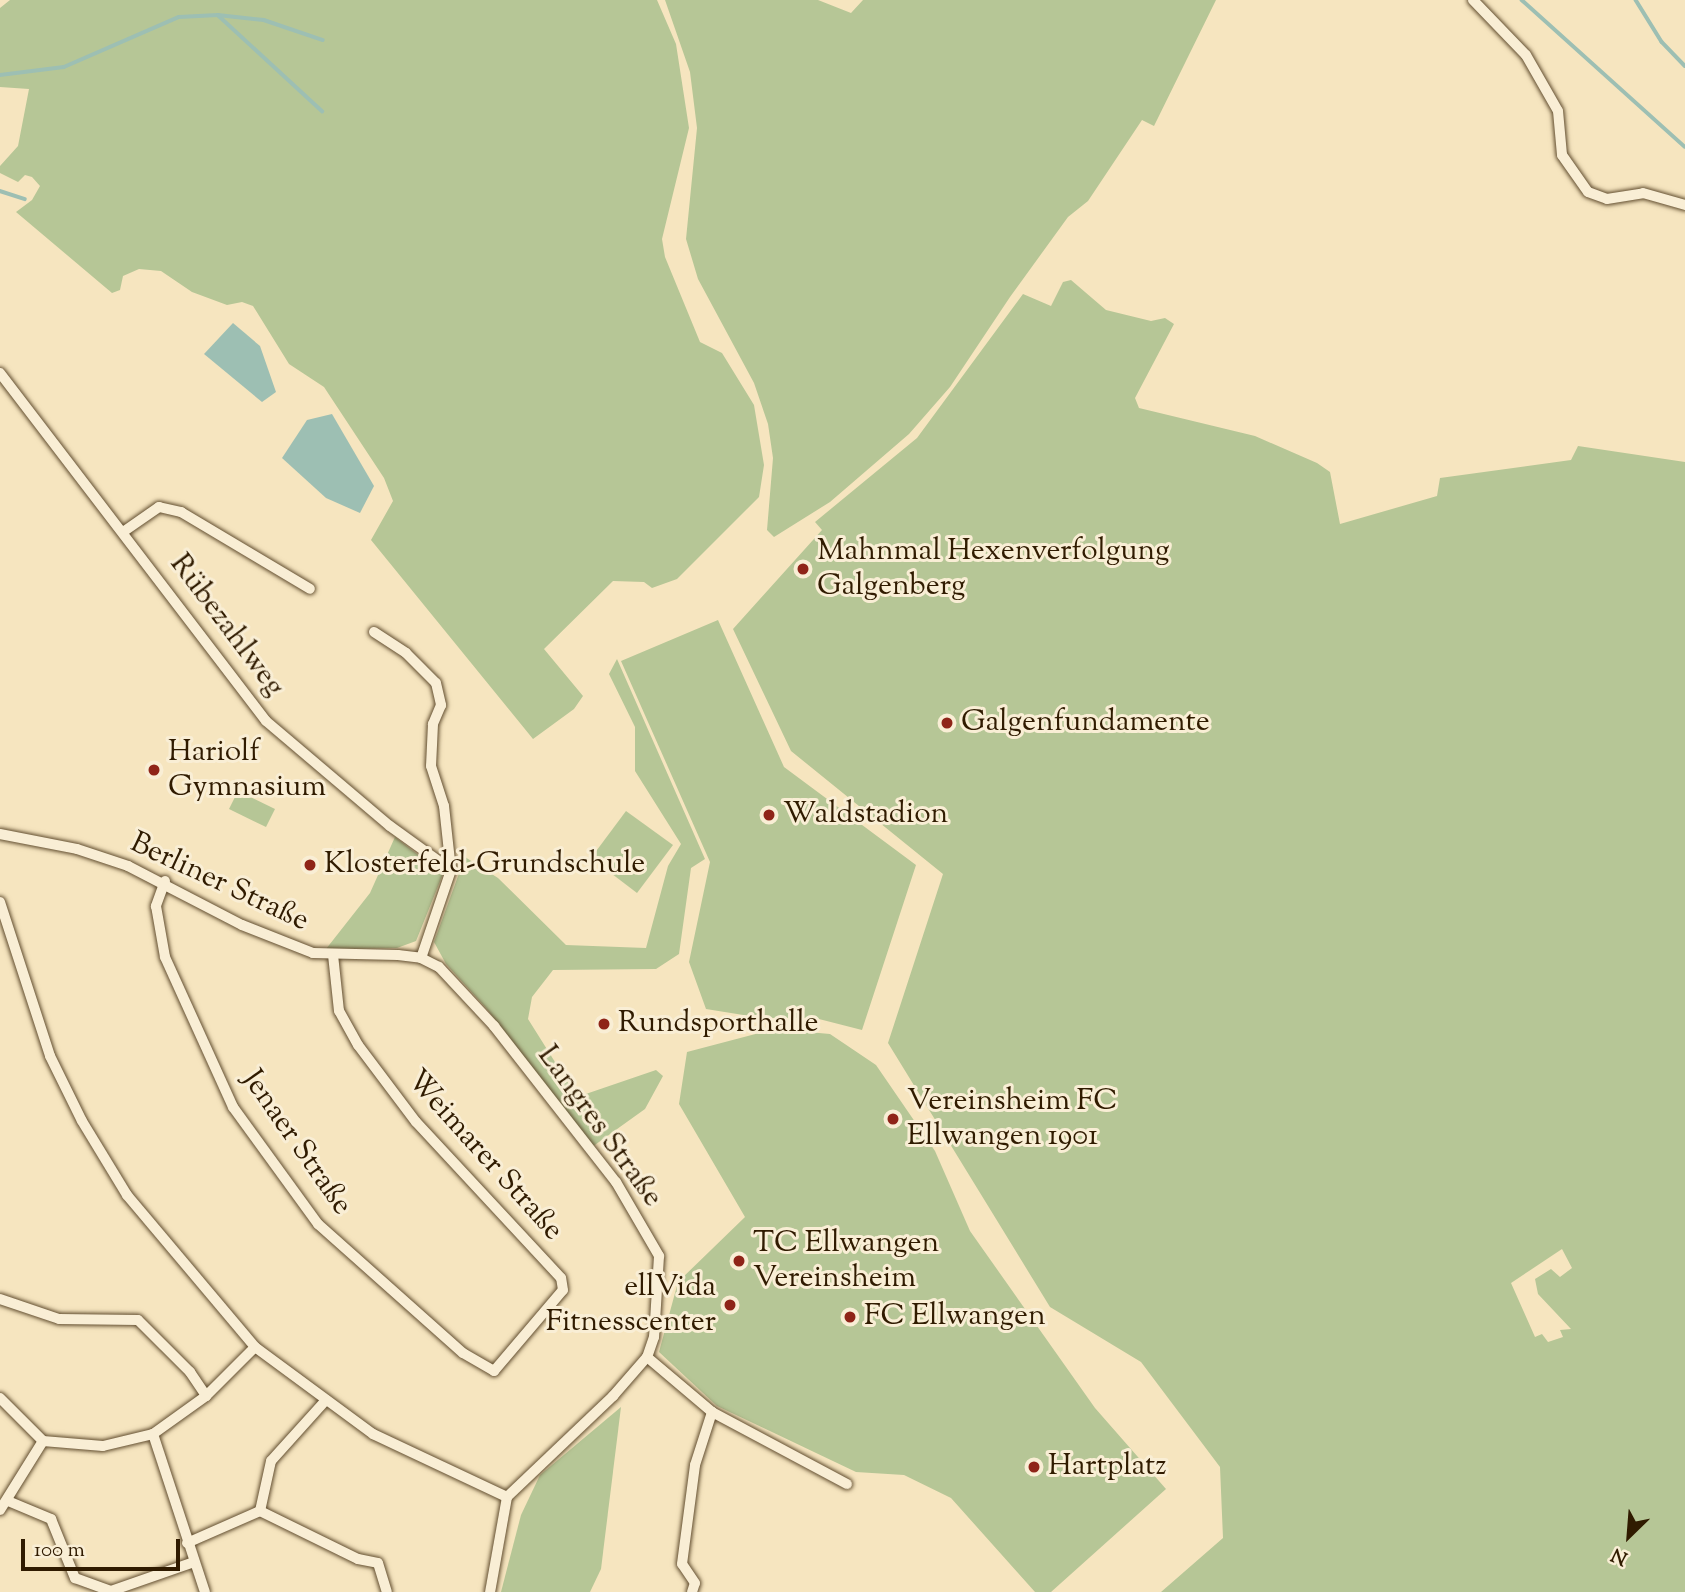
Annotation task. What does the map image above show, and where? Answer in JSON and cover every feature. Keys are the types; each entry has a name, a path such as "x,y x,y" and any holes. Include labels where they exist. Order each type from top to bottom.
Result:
{"street":[{"path":"1473,0 1526,55 1558,111 1562,155 1588,192 1607,199 1643,193 1685,205"},
{"name":"Rübezahlweg","path":"0,373 266,721 390,827 451,870"},
{"path":"122,532 159,507 181,512 310,589"},
{"path":"374,632 406,653 436,682 442,705 433,724 431,766 444,806 451,870 421,958"},
{"name":"Berliner Straße","path":"0,834 77,849 165,881 243,925 288,945 333,955 421,958"},
{"name":"Jenaer Straße","path":"165,881 156,906 165,957 233,1107 318,1224 463,1353 494,1371"},
{"path":"0,902 50,1056 82,1121 127,1195 255,1347 373,1434 506,1497"},
{"name":"Weimarer Straße","path":"333,955 339,1011 358,1045 416,1122 561,1278 564,1290 494,1371"},
{"name":"Langres Straße","path":"421,958 456,980 494,1026 616,1182 659,1256 660,1289 647,1357"},
{"path":"0,1299 59,1319 138,1320 190,1372 206,1396"},
{"path":"0,1398 43,1441 103,1446 153,1434 206,1396 255,1347"},
{"path":"489,1592 506,1497 647,1357 712,1412 847,1484"},
{"path":"260,1511 271,1461 326,1400"},
{"path":"692,1592 695,1583 682,1564 695,1465 712,1412"},
{"path":"153,1434 205,1592"},
{"path":"43,1441 4,1506 51,1519 75,1578 111,1591 194,1562"},
{"path":"187,1543 260,1511 358,1559 378,1563 387,1592"}],"green space":[{"path":"10,0 657,0 676,44 689,128 662,239 665,257 700,342 722,353 754,405 764,465 759,497 677,579 652,588 644,582 613,581 544,649 583,696 574,709 533,739 371,540 393,501 384,478 324,387 289,364 253,306 242,302 227,305 192,292 161,271 139,269 123,276 120,290 112,293 16,212 32,200 40,186 32,177 25,175 18,182 0,173 0,166 18,146 29,89 0,87 0,8"},
{"path":"665,0 818,0 851,13 863,0 1216,0 1154,126 1142,120 1088,201 1068,217 1010,297 950,387 909,434 830,502 774,537 767,530 773,458 768,424 754,383 698,279 686,239 697,128 690,72"},
{"path":"1071,280 1106,310 1151,321 1165,318 1174,324 1135,398 1139,408 1255,436 1317,463 1330,472 1340,524 1437,496 1440,478 1571,460 1578,446 1685,462 1685,1592 1161,1592 1223,1538 1220,1467 1141,1362 1050,1307 888,1043 943,874 791,751 733,629 822,530 815,522 917,438 1023,294 1051,306 1063,282","holes":["1562,1249 1572,1268 1560,1277 1551,1269 1535,1279 1538,1294 1571,1329 1560,1330 1563,1337 1548,1342 1542,1334 1535,1337 1511,1283"]},
{"name":"Waldstadion","path":"718,620 784,767 916,865 862,1030 815,1018 762,1018 706,1009 689,962 710,862 621,661"},
{"path":"617,659 705,859 691,868 679,954 656,969 553,970 532,997 528,1019 577,1097 656,1070 663,1076 645,1109 592,1147 486,1008 446,964 434,942 465,857 498,878 566,945 646,948 668,866 681,844 635,771 635,727 609,674"},
{"path":"238,791 275,809 266,827 229,809"},
{"path":"626,811 673,845 637,893 591,858"},
{"path":"395,837 443,874 416,941 397,948 326,949 370,893"},
{"name":"FC Ellwangen","path":"774,1029 830,1034 876,1065 935,1151 970,1231 1095,1408 1166,1489 1051,1592 1035,1592 951,1498 904,1475 856,1472 717,1406 659,1352 678,1282 745,1217 679,1104 687,1052"},
{"path":"621,1407 601,1569 590,1592 501,1592 521,1515 540,1475"}],"water":[{"path":"233,323 260,346 276,392 262,402 204,354"},
{"path":"332,414 374,486 360,513 326,498 282,458 307,420"}],"waterway":[{"path":"1522,0 1685,147"},
{"path":"1636,0 1662,42 1685,66"},
{"path":"218,15 322,111"},
{"path":"0,75 64,67 179,17 218,15 264,20 323,40"},
{"path":"0,191 25,199"}],"place":[{"name":"Mahnmal Hexenverfolgung Galgenberg","path":"803,569"},
{"name":"Galgenfundamente","path":"947,723"},
{"name":"Hariolf Gymnasium","path":"154,770"},
{"name":"Waldstadion","path":"769,815"},
{"name":"Klosterfeld-Grundschule","path":"310,865"},
{"name":"Rundsporthalle","path":"604,1024"},
{"name":"Vereinsheim FC Ellwangen 1901","path":"893,1119"},
{"name":"TC Ellwangen Vereinsheim","path":"739,1261"},
{"name":"ellVida Fitnesscenter","path":"730,1305"},
{"name":"FC Ellwangen","path":"850,1317"},
{"name":"Hartplatz","path":"1034,1467"}]}
